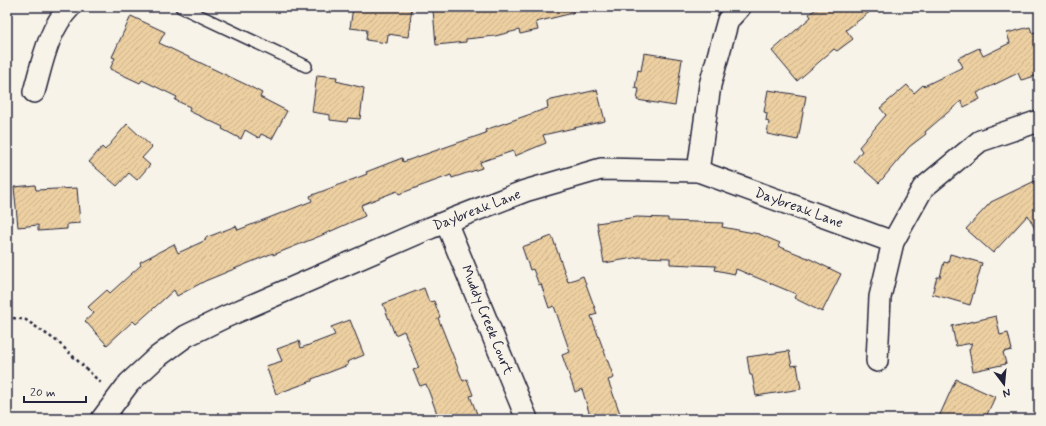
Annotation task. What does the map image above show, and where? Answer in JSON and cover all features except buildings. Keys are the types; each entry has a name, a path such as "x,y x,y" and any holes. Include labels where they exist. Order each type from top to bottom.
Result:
{"street":[{"path":"34,92 47,44 65,12 70,7"},
{"path":"698,171 710,86 728,20 740,7"},
{"path":"877,361 880,297 893,242 923,188 980,141 1039,121"},
{"name":"Daybreak Lane","path":"102,419 129,383 156,358 186,336 225,317 446,222 526,191 601,170 698,171 893,242"},
{"name":"Muddy Creek Court","path":"446,222 527,419"}],"lane":[{"path":"181,7 306,66"}],"path":[{"path":"7,317 26,320 58,342 117,398"}]}
